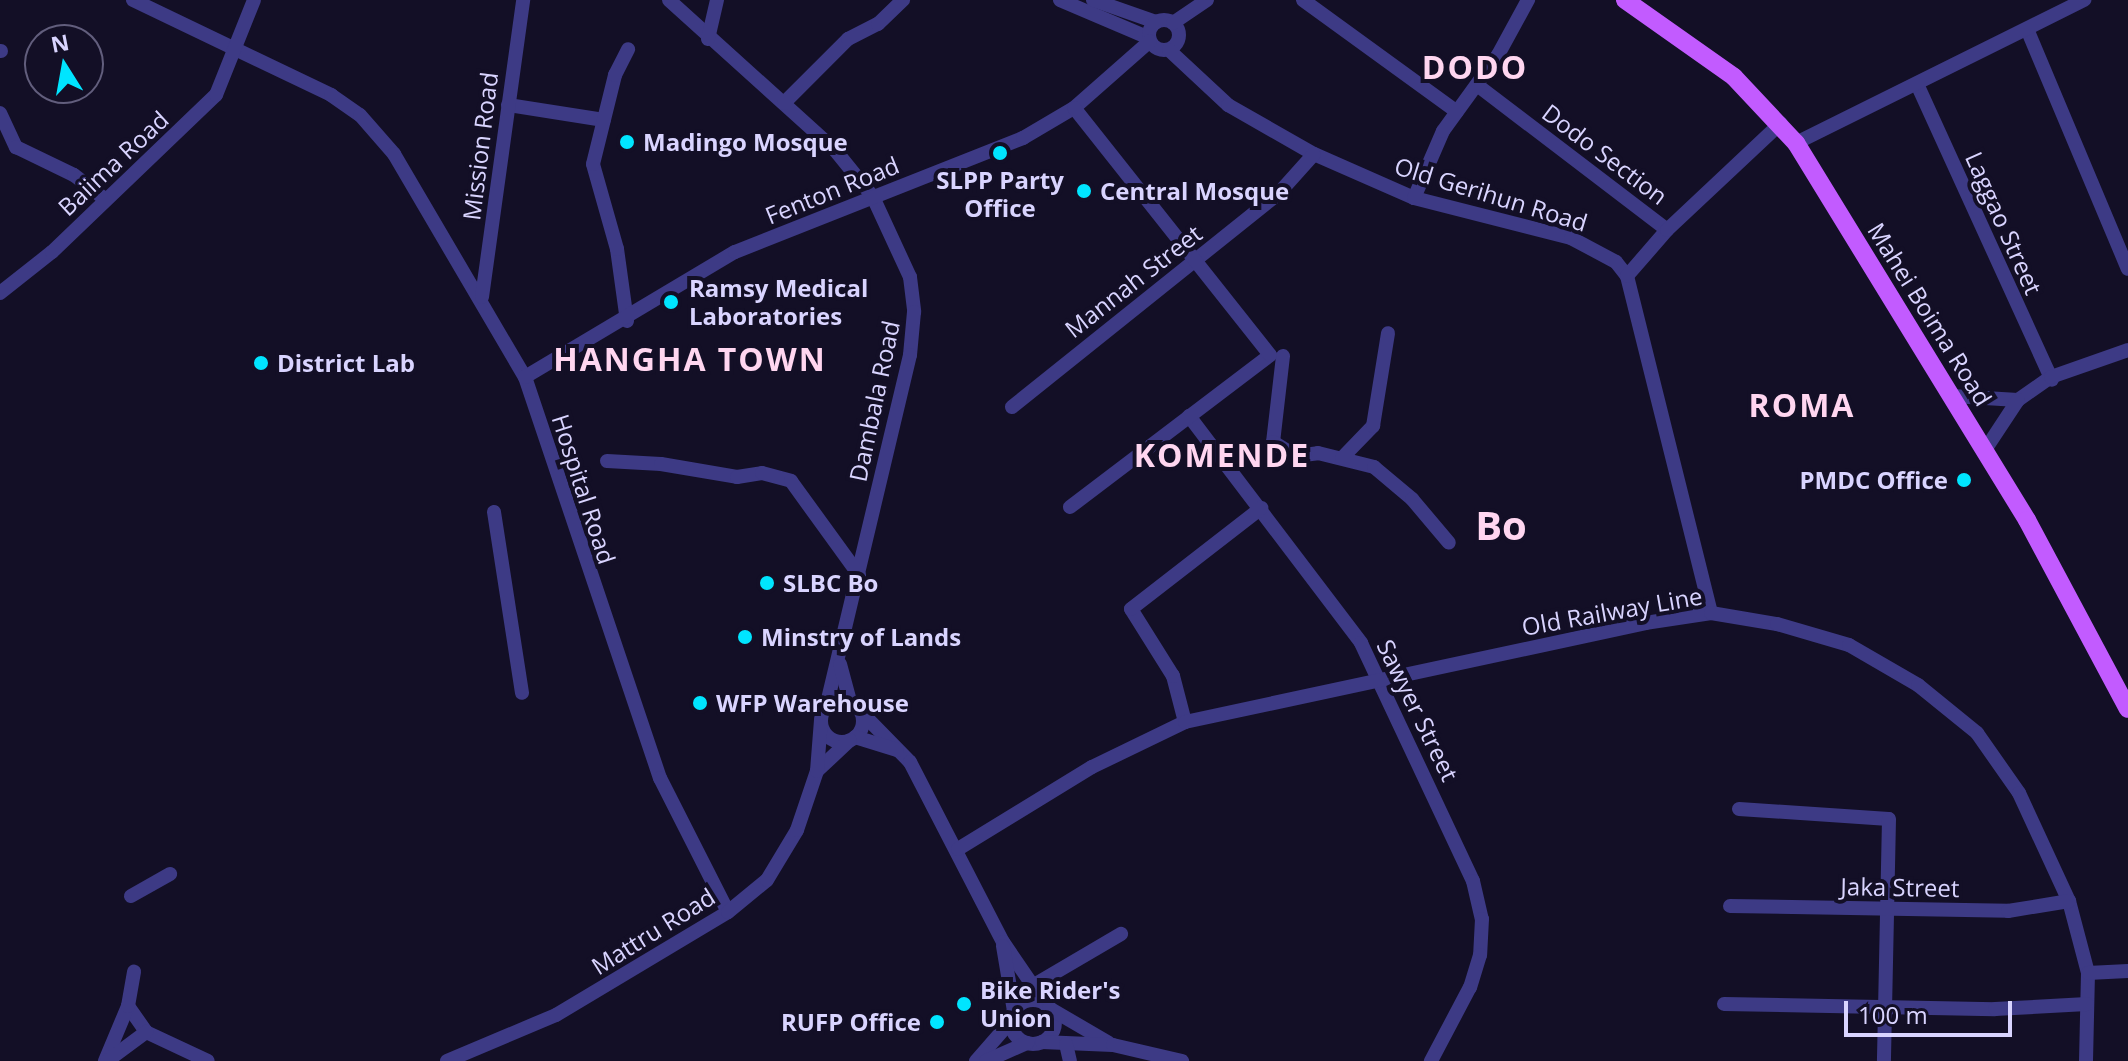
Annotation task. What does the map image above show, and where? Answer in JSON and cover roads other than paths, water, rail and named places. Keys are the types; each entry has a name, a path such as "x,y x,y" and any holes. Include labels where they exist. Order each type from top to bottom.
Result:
{"main road":[{"name":"Mahei Boima Road","path":"1625,0 1734,77 1781,123 1796,143 1985,450 2126,701"}],"street":[{"name":"Hospital Road","path":"133,0 331,95 360,115 394,154 482,297 525,377 657,769 728,912"},
{"name":"Baiima Road","path":"0,293 216,95 254,0"},
{"name":"Mission Road","path":"482,297 523,0"},
{"name":"Dambala Road","path":"669,0 708,39 835,150 873,197 910,277 914,312 910,355 840,664 823,714"},
{"path":"708,39 717,0"},
{"path":"784,103 848,39 878,24 903,0"},
{"path":"1060,0 1149,40 1156,49 1169,50 1179,38 1173,23"},
{"path":"1093,0 1156,22 1173,23 1207,0"},
{"path":"1303,0 1457,112"},
{"path":"1414,198 1425,164 1528,0"},
{"path":"1796,143 2084,0"},
{"path":"1149,40 1156,22"},
{"path":"2027,29 2128,269"},
{"name":"Fenton Road","path":"525,377 627,321 735,252 1023,138 1074,108 1149,40"},
{"path":"627,321 617,249 593,164 628,49"},
{"name":"Old Gerihun Road","path":"1169,50 1228,105 1314,154 1414,198 1571,238 1603,253 1627,276"},
{"name":"Laggao Street","path":"1917,84 2051,379"},
{"name":"Dodo Section","path":"1477,85 1667,230"},
{"path":"508,105 604,120"},
{"path":"1074,108 1193,264 1276,355 1273,442 1295,456 1318,453 1374,467 1412,499 1449,543"},
{"path":"0,113 16,147 74,175 105,199"},
{"path":"1711,613 1627,276 1667,230 1781,123"},
{"name":"Mannah Street","path":"1012,407 1279,193 1314,154"},
{"path":"1342,458 1373,426 1388,333"},
{"path":"1985,450 2018,400 2051,379 2128,350"},
{"path":"1070,507 1189,416 1276,355"},
{"path":"1952,396 2018,400"},
{"name":"Sawyer Street","path":"1189,416 1261,508 1329,604 1344,616 1407,733 1481,911 1480,955 1470,987 1431,1061"},
{"path":"607,461 661,464 737,477 762,473 791,481 859,575"},
{"path":"1185,722 1173,676 1131,609 1261,508"},
{"path":"494,512 522,693"},
{"name":"Old Railway Line","path":"958,849 1092,767 1185,722 1645,623 1711,613 1777,624 1849,645 1918,685 1977,733 2019,793 2069,901 2088,973 2086,1061"},
{"name":"Dambala Road","path":"840,664 855,706"},
{"path":"901,751 853,739 830,738 823,714 837,701 855,706 901,751 958,849 1003,942 1048,1006 1054,1025 1035,1042 986,1061"},
{"path":"853,739 862,725 855,706"},
{"name":"Mattru Road","path":"447,1061 556,1015 728,912 777,869 817,771 823,714"},
{"name":"Mattru Road","path":"817,771 853,739"},
{"path":"1739,809 1883,815 1892,824 1884,1061"},
{"path":"131,896 170,874"},
{"name":"Jaka Street","path":"1730,906 2008,911 2069,901"},
{"path":"1034,985 1121,934"},
{"path":"1003,942 1014,1033 1035,1042 1113,1045 1182,1061"},
{"path":"2088,973 2128,971"},
{"path":"106,1061 128,1006 134,972"},
{"path":"976,1061 1029,1001 1048,1006 1113,1045"},
{"path":"1724,1004 1888,1007 2087,1004"},
{"path":"128,1006 146,1032 208,1061"},
{"path":"106,1061 146,1032"},
{"path":"1066,1044 1070,1061"}],"place":[{"name":"Madingo Mosque","path":"627,142"},
{"name":"SLPP Party Office","path":"1000,153"},
{"name":"Central Mosque","path":"1084,191"},
{"name":"Ramsy Medical Laboratories","path":"671,302"},
{"name":"District Lab","path":"261,363"},
{"name":"PMDC Office","path":"1964,480"},
{"name":"SLBC Bo","path":"767,583"},
{"name":"Minstry of Lands","path":"745,637"},
{"name":"WFP Warehouse","path":"700,703"},
{"name":"Bike Rider's Union","path":"964,1004"},
{"name":"RUFP Office","path":"937,1022"}],"district":[{"name":"DODO","path":"1475,67"},
{"name":"HANGHA TOWN","path":"690,359"},
{"name":"ROMA","path":"1802,405"},
{"name":"KOMENDE","path":"1222,455"},
{"name":"Bo","path":"1501,525"}]}
